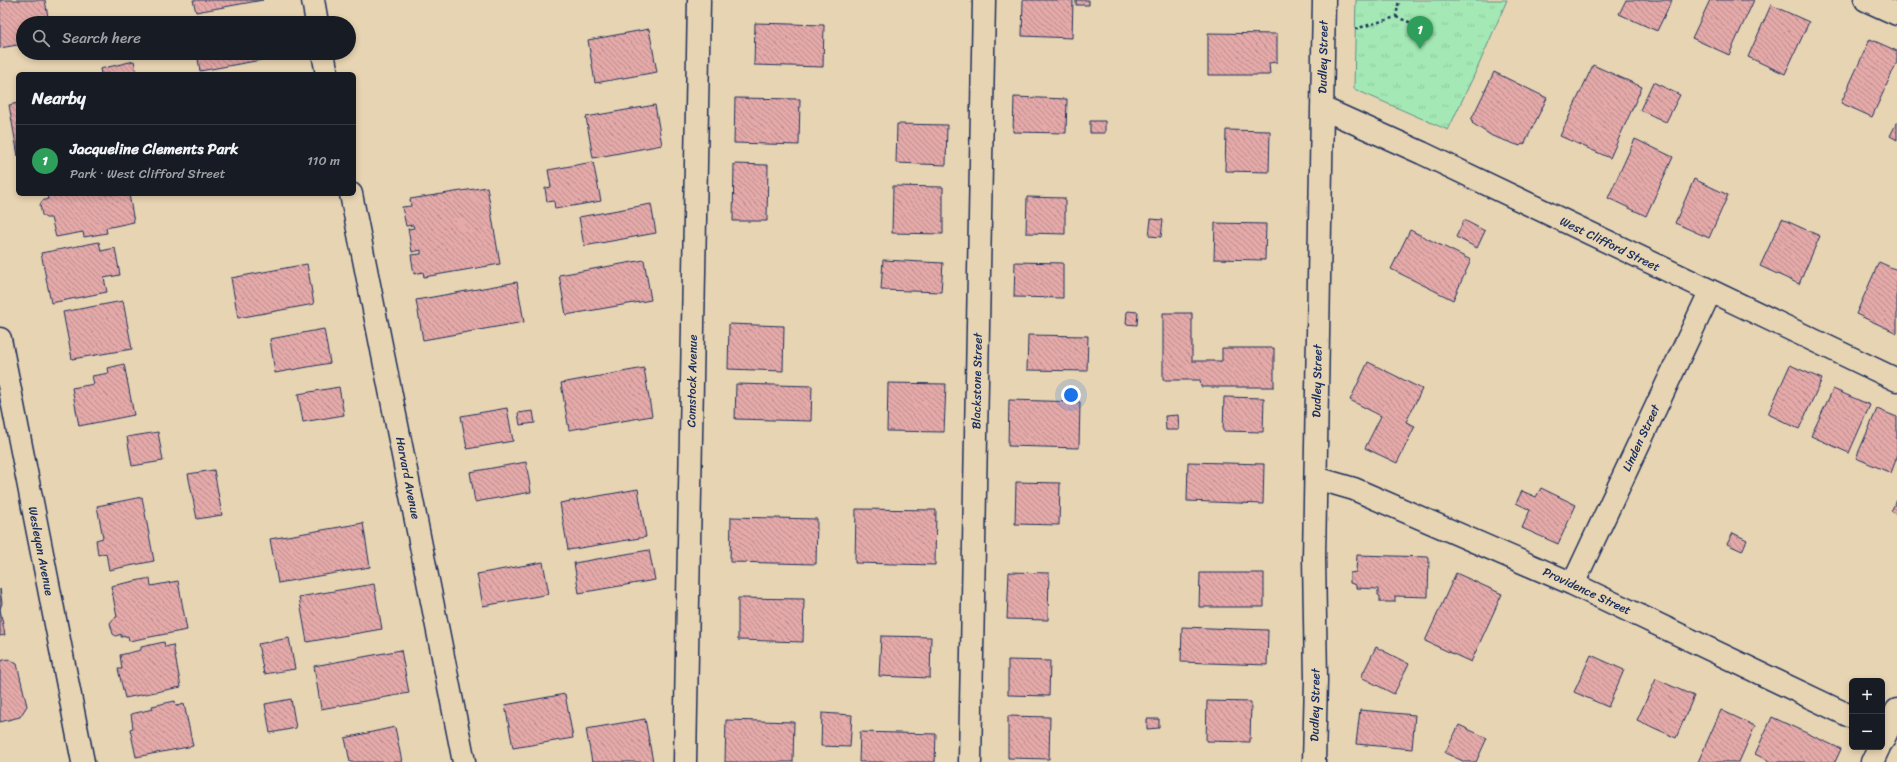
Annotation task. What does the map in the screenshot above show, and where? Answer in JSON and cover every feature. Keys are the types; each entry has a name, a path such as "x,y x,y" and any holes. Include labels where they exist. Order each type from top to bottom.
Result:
{"street":[{"path":"313,0 316,16"},
{"name":"Comstock Avenue","path":"685,762 699,0"},
{"name":"Blackstone Street","path":"970,762 984,0"},
{"name":"Dudley Street","path":"1314,762 1316,680 1314,558 1324,0"},
{"path":"1866,0 1897,14"},
{"path":"324,60 327,72"},
{"name":"West Clifford Street","path":"1322,108 1422,153 1710,292 1897,380"},
{"name":"Harvard Avenue","path":"351,196 464,762"},
{"name":"Linden Street","path":"1573,584 1710,292"},
{"name":"Wesleyan Avenue","path":"0,339 83,762"},
{"name":"Providence Street","path":"1316,478 1354,489 1573,584 1849,716"},
{"path":"1885,738 1897,710"},
{"path":"1872,762 1878,750"}],"path":[{"path":"1396,17 1399,0"},
{"path":"1355,29 1396,17 1425,28"}],"green space":[{"path":"1356,0 1507,0 1448,130 1354,89"}],"building":[{"path":"0,0 45,0 48,16 16,16 16,45 0,48"},
{"path":"193,0 263,0 196,12"},
{"path":"1023,0 1073,0 1072,38 1022,36"},
{"path":"1076,0 1089,0 1089,5 1076,5"},
{"path":"1626,0 1672,0 1657,31 1619,14"},
{"path":"1710,0 1754,0 1729,55 1692,38"},
{"path":"1771,5 1809,22 1785,74 1748,57"},
{"path":"755,23 824,25 823,67 754,65"},
{"path":"649,29 657,72 595,83 588,40"},
{"path":"1208,33 1277,34 1277,62 1269,63 1270,75 1208,75"},
{"path":"1870,39 1897,51 1897,62 1872,117 1841,103"},
{"path":"198,60 261,60 200,71"},
{"path":"134,61 137,72 101,72 100,69"},
{"path":"1593,65 1642,87 1610,158 1560,136"},
{"path":"1494,72 1547,98 1524,145 1522,144 1520,146 1492,136 1472,123 1473,121 1471,120"},
{"path":"1653,82 1680,95 1666,122 1640,110"},
{"path":"1014,97 1067,99 1066,133 1013,132"},
{"path":"735,98 800,99 799,145 734,143"},
{"path":"16,103 16,145 9,105"},
{"path":"655,105 662,145 593,158 586,117"},
{"path":"1090,121 1105,121 1105,133 1090,133"},
{"path":"1897,122 1897,140 1890,136"},
{"path":"897,124 947,125 946,165 896,163"},
{"path":"1226,130 1270,131 1269,172 1225,171"},
{"path":"1635,139 1673,157 1646,216 1608,198"},
{"path":"593,162 601,201 555,209 554,201 547,202 545,188 551,187 548,170"},
{"path":"734,164 768,165 767,221 733,221"},
{"path":"1694,179 1728,195 1709,238 1675,223"},
{"path":"893,186 943,187 943,234 892,233"},
{"path":"487,187 500,264 424,277 423,272 414,274 411,255 421,254 421,250 412,252 408,229 414,228 413,225 406,226 402,207 411,206 410,199"},
{"path":"47,196 129,196 134,222 106,228 107,233 84,237 83,232 56,237 51,218 46,218 42,215 40,205 42,201 48,199"},
{"path":"1027,197 1065,198 1065,234 1026,233"},
{"path":"651,204 656,233 584,246 579,217"},
{"path":"1151,219 1163,220 1161,237 1149,236"},
{"path":"1782,219 1820,236 1799,284 1760,266"},
{"path":"1464,220 1485,231 1477,248 1456,237"},
{"path":"1215,223 1266,224 1265,260 1214,259"},
{"path":"1410,230 1471,260 1453,300 1391,269"},
{"path":"99,242 101,251 115,248 120,275 104,278 107,292 51,303 41,253"},
{"path":"644,260 651,300 566,315 559,275"},
{"path":"883,260 943,263 941,292 881,290"},
{"path":"1015,262 1063,263 1063,298 1014,297"},
{"path":"1879,262 1897,270 1897,333 1856,314"},
{"path":"307,264 314,304 238,318 231,278"},
{"path":"517,282 524,322 423,340 416,300"},
{"path":"123,301 132,349 72,359 63,312"},
{"path":"1127,311 1138,312 1137,325 1126,324"},
{"path":"1163,313 1192,313 1192,361 1222,361 1222,348 1274,348 1274,387 1201,387 1200,380 1163,380"},
{"path":"729,324 784,326 783,371 728,369"},
{"path":"324,329 330,363 275,373 270,339"},
{"path":"1028,335 1088,336 1087,371 1027,370"},
{"path":"1368,362 1422,389 1406,422 1415,426 1397,463 1365,448 1381,416 1350,400"},
{"path":"124,364 134,415 79,426 72,388 94,384 92,376 109,373 108,368"},
{"path":"1790,365 1822,379 1799,429 1768,414"},
{"path":"644,368 652,416 569,430 561,383"},
{"path":"888,383 946,384 944,432 887,431"},
{"path":"736,384 812,386 811,421 735,419"},
{"path":"339,387 344,415 303,422 298,394"},
{"path":"1833,389 1870,405 1849,453 1811,436"},
{"path":"1224,397 1264,398 1263,432 1223,431"},
{"path":"1009,400 1080,402 1079,448 1008,446"},
{"path":"507,408 513,441 467,449 461,416"},
{"path":"1877,409 1897,417 1897,457 1891,473 1856,458"},
{"path":"533,411 535,423 520,425 518,413"},
{"path":"1178,415 1179,430 1166,430 1165,416"},
{"path":"158,432 163,461 132,466 127,437"},
{"path":"526,462 531,492 475,502 470,472"},
{"path":"1188,462 1264,464 1263,504 1187,501"},
{"path":"214,470 222,515 197,519 188,474"},
{"path":"1016,482 1060,483 1059,525 1015,524"},
{"path":"1541,488 1576,505 1558,544 1522,528 1530,510 1516,503 1522,491 1536,497"},
{"path":"638,489 646,537 568,550 560,503"},
{"path":"142,497 154,561 109,570 106,553 98,555 96,540 103,538 97,506"},
{"path":"1897,500 1897,514 1891,511"},
{"path":"856,509 936,510 935,565 855,563"},
{"path":"731,517 817,519 816,564 730,562"},
{"path":"363,523 370,567 278,583 270,539"},
{"path":"1733,533 1747,540 1742,551 1727,544"},
{"path":"649,550 655,580 579,593 574,563"},
{"path":"1357,555 1429,557 1428,597 1395,596 1395,602 1380,602 1378,589 1356,588 1356,585 1350,583 1350,573 1356,572"},
{"path":"543,562 549,594 483,606 477,574"},
{"path":"1009,572 1049,573 1048,620 1007,619"},
{"path":"1200,573 1264,573 1264,607 1199,607"},
{"path":"1456,573 1502,594 1471,662 1425,641"},
{"path":"150,578 151,586 178,581 187,630 129,641 128,636 121,637 121,634 116,636 113,634 110,623 117,617 111,586"},
{"path":"374,584 382,629 307,642 299,597"},
{"path":"0,589 2,603 0,609"},
{"path":"738,598 804,599 803,642 738,640"},
{"path":"0,609 5,635 0,636"},
{"path":"1182,627 1268,630 1267,665 1181,662"},
{"path":"881,636 931,637 930,678 879,676"},
{"path":"289,638 295,669 264,674 258,644"},
{"path":"164,642 165,647 173,645 181,687 125,698 118,669 122,669 120,655 141,650 141,647"},
{"path":"1376,647 1409,664 1394,694 1361,677"},
{"path":"401,650 409,693 321,709 314,666"},
{"path":"1591,655 1624,670 1608,707 1574,692"},
{"path":"8,659 17,664 27,706 20,717 0,722 0,661"},
{"path":"1008,660 1050,661 1049,696 1008,695"},
{"path":"1656,679 1694,696 1676,738 1637,720"},
{"path":"565,694 573,738 513,748 505,705"},
{"path":"291,699 296,728 270,733 265,704"},
{"path":"175,701 176,706 184,704 193,746 136,757 130,729 133,728 131,714 153,709 152,706"},
{"path":"1207,701 1251,702 1250,742 1206,741"},
{"path":"1360,710 1415,715 1412,749 1356,744"},
{"path":"1721,710 1755,726 1739,762 1698,762"},
{"path":"822,713 852,715 850,747 821,746"},
{"path":"1008,716 1050,717 1049,759 1008,758"},
{"path":"1772,717 1841,749 1835,762 1771,762 1755,754"},
{"path":"645,719 653,762 592,762 586,729"},
{"path":"1147,719 1159,719 1159,728 1147,729"},
{"path":"726,720 794,722 793,762 725,762"},
{"path":"1459,725 1487,738 1476,762 1465,762 1445,753"},
{"path":"395,727 402,762 350,762 345,738"},
{"path":"860,732 936,734 935,762 859,762"}],"place":[{"name":"Jacqueline Clements Park","path":"1420,49"}]}
